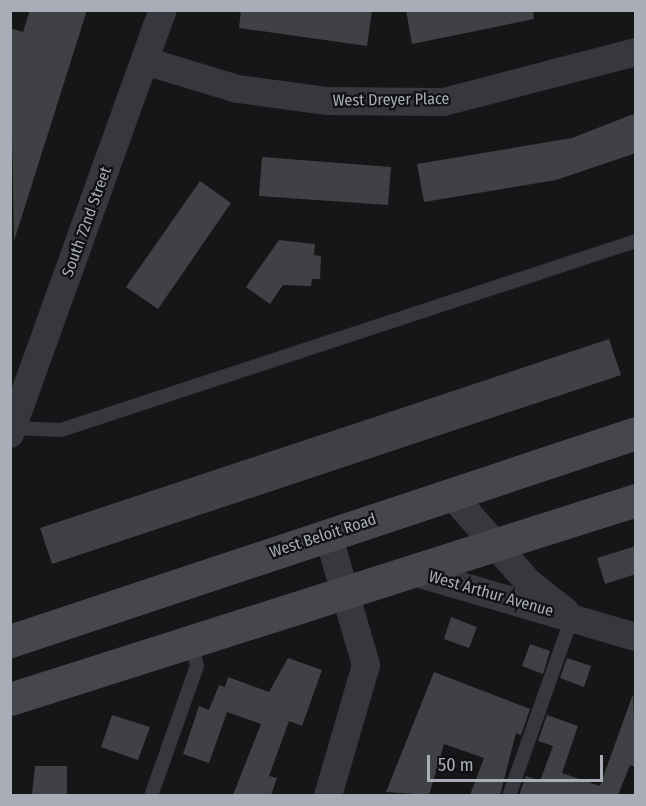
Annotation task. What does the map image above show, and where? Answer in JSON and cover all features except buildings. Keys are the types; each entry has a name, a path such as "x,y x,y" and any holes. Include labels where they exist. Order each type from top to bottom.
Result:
{"main road":[{"name":"West Beloit Road","path":"10,641 636,433"},
{"path":"10,699 636,500"}],"street":[{"name":"South 72nd Street","path":"11,430 163,10"},
{"name":"West Dreyer Place","path":"145,61 238,89 327,101 444,102 636,52"},
{"name":"West Arthur Avenue","path":"452,494 528,582 572,617"},
{"path":"328,534 348,591 366,680 328,795"},
{"name":"West Arthur Avenue","path":"410,571 636,637"}],"lane":[{"path":"11,430 61,430 636,241"},
{"path":"509,795 572,617"},
{"path":"151,795 197,666 192,642"}]}
